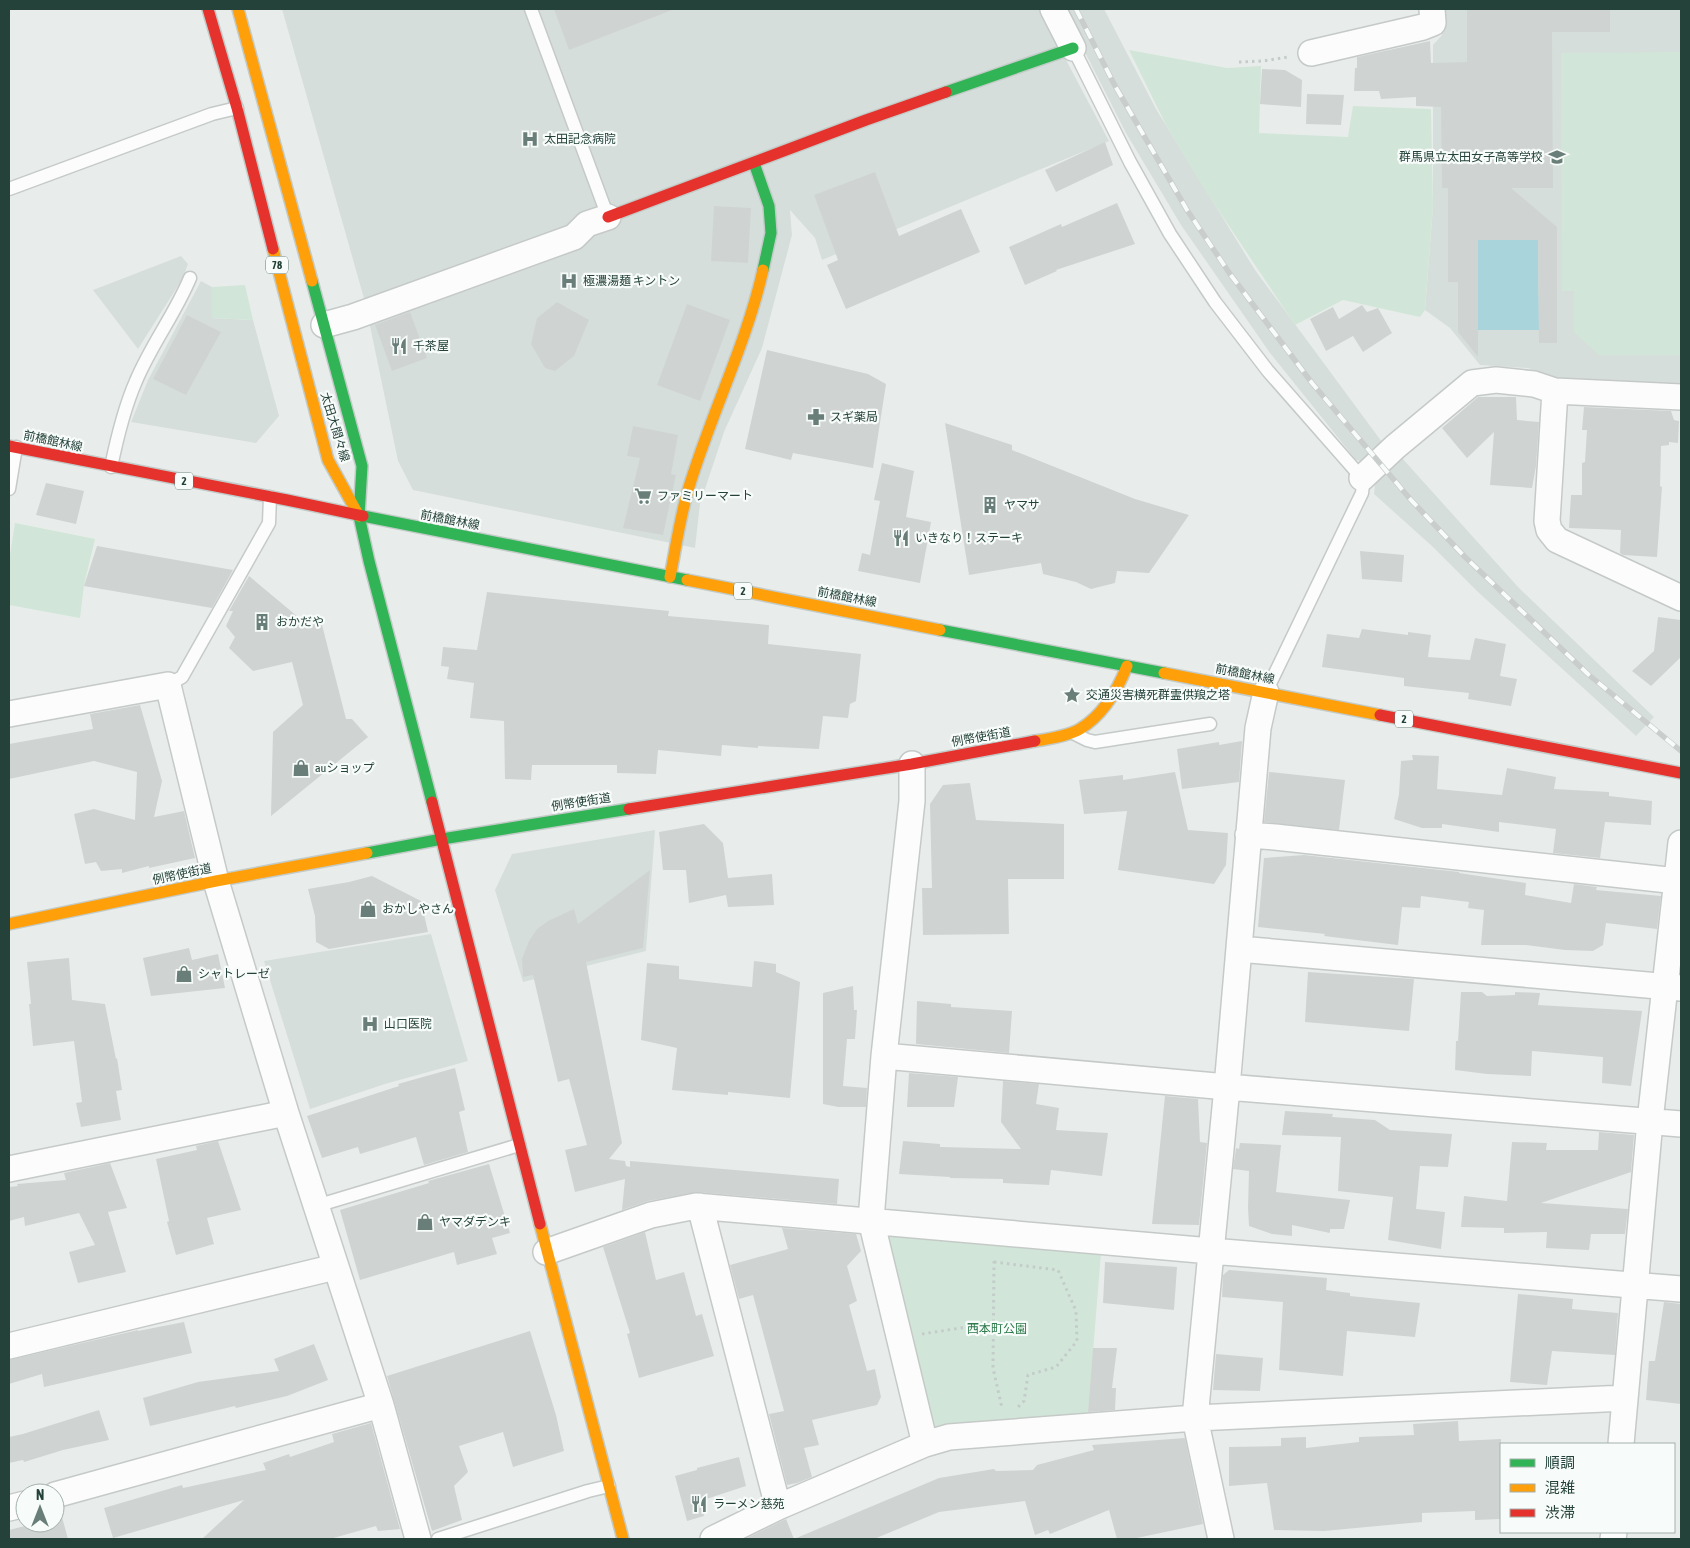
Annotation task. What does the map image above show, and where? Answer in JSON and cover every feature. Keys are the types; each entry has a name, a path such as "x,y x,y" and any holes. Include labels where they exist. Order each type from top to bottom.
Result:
{"main road":[{"name":"太田大間々線","path":"208,9 237,108 328,460 359,516"},
{"name":"太田大間々線","path":"238,9 362,466 359,516"},
{"path":"608,217 866,120 1073,48"},
{"path":"670,577 688,489 718,402 742,343 760,284 771,233 769,206 754,163"},
{"name":"前橋館林線","path":"12,446 359,516 1681,774"},
{"path":"359,516 546,1252 623,1539"},
{"name":"例幣使街道","path":"9,924 216,881 442,839 912,764 1052,738 1080,730 1097,714 1113,695 1127,666"}],"street":[{"path":"1053,9 1073,48"},
{"path":"1311,53 1423,27 1433,23 1432,9"},
{"path":"324,325 353,317 574,236 587,224 608,217"},
{"path":"1362,478 1472,383 1496,380 1534,384 1555,391 1681,396"},
{"path":"1555,391 1547,521 1549,530 1557,540 1680,594"},
{"path":"9,714 168,685 216,881 286,1113 381,1405 418,1539"},
{"path":"1221,1539 1195,1418 1227,1087 1258,728 1266,692"},
{"path":"912,764 912,801 884,1056 871,1220 925,1444"},
{"path":"1248,836 1285,838 1677,881"},
{"path":"1621,1443 1650,1121 1673,987 1677,881 1681,843"},
{"path":"1239,949 1673,987"},
{"path":"884,1056 1227,1087 1681,1124"},
{"path":"9,1169 286,1113"},
{"path":"700,1206 778,1507"},
{"path":"546,1252 651,1215 700,1206 1211,1251 1681,1289"},
{"path":"9,1346 335,1267"},
{"path":"712,1539 778,1507 925,1444 949,1437 1007,1426 1625,1398"},
{"path":"65,1492 381,1405"}],"lane":[{"path":"531,9 608,217"},
{"path":"1073,48 1160,217 1215,302 1268,372 1362,478 1362,493 1266,692"},
{"path":"9,189 212,114 237,108"},
{"path":"111,467 117,440 136,381 184,293 190,278"},
{"path":"9,489 12,446"},
{"path":"168,685 182,677 269,523 270,497"},
{"path":"1072,732 1095,742 1210,724"},
{"path":"316,1206 520,1145"},
{"path":"438,1539 609,1486"}],"path":[{"path":"1239,62 1263,61 1311,53"},
{"path":"994,1254 993,1368 1007,1426"},
{"path":"994,1262 1058,1270 1076,1311 1076,1341 1056,1367 1028,1375 1024,1401 1007,1426"},
{"path":"899,1338 993,1323"}],"shaded area":[{"name":"極濃湯麺 キントン","path":"282,9 1039,9 1109,141 822,260 815,238 790,210 792,235 762,348 724,432 700,504 695,548 413,490 398,461 365,302"},
{"path":"1063,9 1104,9 1156,109 1255,270 1382,442 1360,461 1356,460 1270,353 1181,225 1126,133"},
{"name":"群馬県立太田女子高等学校","path":"1441,9 1681,9 1681,386 1557,378 1528,368 1480,365 1450,328 1425,310 1433,206 1433,45 1442,35"},
{"path":"181,256 188,264 183,278 138,349 93,290"},
{"path":"201,281 212,287 212,318 253,320 279,416 256,443 131,422 148,380"},
{"path":"1402,458 1519,588 1654,717 1636,736 1374,494 1375,484"},
{"path":"655,830 646,951 523,982 495,890 512,854"},
{"name":"山口医院","path":"431,934 468,1061 385,1084 310,1109 264,961"}],"green space":[{"path":"1129,50 1227,68 1261,66 1259,133 1348,137 1353,106 1431,109 1433,206 1425,310 1420,317 1343,300 1295,325 1207,193 1166,125"},
{"path":"1681,52 1681,355 1599,355 1574,332 1574,291 1562,291 1561,53"},
{"path":"245,285 253,320 212,318 212,287"},
{"path":"15,523 95,539 84,585 80,618 9,605 9,561"},
{"name":"西本町公園","path":"871,1220 1102,1241 1087,1426 925,1444"}],"water":[{"path":"1478,240 1538,240 1539,330 1478,330"}],"building":[{"path":"554,9 671,9 672,10 569,50"},
{"path":"1467,9 1610,9 1610,32 1552,32 1553,188 1511,188 1557,227 1557,343 1539,343 1538,240 1478,240 1478,357 1458,332 1458,282 1448,282 1448,188 1442,188 1441,107 1416,106 1416,97 1381,99 1379,91 1354,91 1357,57 1430,41 1431,63 1467,62"},
{"path":"1262,69 1285,70 1302,80 1301,107 1260,104"},
{"path":"1307,94 1344,95 1341,125 1306,124"},
{"path":"1105,142 1113,165 1056,192 1045,170"},
{"path":"875,172 899,236 961,209 980,252 846,309 827,265 838,260 814,195"},
{"path":"1117,203 1135,244 1056,270 1025,285 1009,247 1061,224 1062,227"},
{"path":"714,206 751,208 748,263 711,261"},
{"path":"557,302 589,320 574,356 555,371 545,368 531,344 537,318"},
{"path":"687,304 730,320 700,401 657,385"},
{"path":"1362,305 1367,312 1378,308 1392,333 1363,352 1353,336 1326,351 1310,319 1333,307 1339,319"},
{"path":"410,312 427,358 392,371 375,325"},
{"path":"187,315 221,332 186,395 153,379"},
{"name":"スギ薬局","path":"767,350 868,374 886,384 873,468 793,453 791,460 745,449"},
{"path":"1478,397 1516,397 1517,420 1539,422 1536,466 1532,488 1490,485 1494,432 1467,458 1442,428"},
{"path":"1584,407 1671,411 1674,420 1679,421 1678,443 1669,442 1669,445 1661,446 1660,486 1662,487 1657,557 1623,555 1620,553 1621,530 1569,528 1571,495 1582,495 1582,463 1585,462 1587,430 1582,430"},
{"path":"945,423 1012,445 1012,450 1135,499 1189,515 1149,573 1117,571 1115,583 1091,589 1076,582 1043,574 1041,563 969,575"},
{"path":"633,426 678,435 671,474 676,475 663,535 623,528 640,458 627,456"},
{"name":"いきなり！ステーキ","path":"882,463 914,471 906,517 931,522 920,583 858,571 862,553 870,555 880,501 874,500"},
{"path":"46,483 84,491 76,524 36,515"},
{"path":"97,546 233,570 212,608 84,586"},
{"path":"1360,551 1404,555 1402,582 1362,579"},
{"path":"249,576 304,622 320,617 346,719 352,719 368,737 271,816 273,732 303,705 292,662 253,671 229,648 235,637 226,626 233,611 229,611"},
{"path":"487,592 669,611 668,616 769,625 768,644 861,654 856,701 850,704 848,718 823,716 819,749 758,746 758,748 722,745 721,756 658,750 656,774 617,773 617,765 532,765 531,780 505,779 504,721 470,718 474,683 447,679 449,667 441,666 443,647 477,650"},
{"path":"1658,617 1681,620 1681,657 1651,686 1632,671 1654,651"},
{"path":"1362,629 1408,635 1408,632 1431,635 1428,657 1470,660 1475,638 1506,644 1500,676 1517,679 1511,706 1468,699 1469,693 1404,686 1404,678 1322,667 1327,634 1359,638"},
{"path":"140,705 162,781 154,817 184,811 195,858 122,873 122,869 101,871 96,862 85,864 74,814 94,809 135,820 137,772 94,761 9,779 9,744 93,729 90,714"},
{"path":"1242,741 1239,782 1182,789 1177,749 1219,742 1219,745"},
{"path":"1412,755 1439,756 1437,789 1502,795 1507,768 1556,777 1554,789 1609,792 1609,796 1652,801 1651,825 1605,822 1600,858 1553,853 1556,829 1499,822 1499,832 1442,824 1442,828 1422,828 1394,819 1399,794 1401,761 1413,760"},
{"path":"1175,772 1188,830 1228,833 1226,865 1214,884 1118,870 1127,811 1084,814 1079,780 1123,775 1123,780"},
{"path":"1269,772 1345,780 1339,830 1264,822"},
{"path":"970,783 976,820 1064,824 1064,879 1008,879 1009,934 923,935 922,888 932,888 930,804 943,785"},
{"path":"704,824 723,843 728,878 772,874 774,905 728,907 726,895 689,903 686,870 663,870 659,832"},
{"path":"1304,855 1459,872 1526,883 1525,895 1571,903 1574,884 1597,887 1596,890 1661,896 1657,929 1606,923 1603,945 1593,951 1565,950 1526,945 1481,945 1484,910 1468,908 1469,902 1421,896 1420,908 1402,907 1398,945 1324,936 1325,934 1258,927 1264,858"},
{"path":"650,870 643,948 586,962 622,1143 609,1159 625,1161 626,1166 630,1167 630,1161 839,1179 837,1204 697,1192 648,1201 622,1210 625,1179 575,1192 565,1150 587,1145 569,1079 558,1082 533,975 523,977 522,959 529,941 537,929 548,921 574,909 578,924"},
{"name":"おかしやさん","path":"372,876 421,901 428,932 329,949 316,942 315,916 308,889"},
{"name":"シャトレーゼ","path":"189,948 192,960 218,954 225,988 151,996 143,958"},
{"path":"69,958 72,1000 105,1004 122,1090 116,1091 121,1120 81,1127 76,1103 82,1102 74,1041 33,1046 27,962"},
{"path":"754,961 776,964 776,972 800,982 790,1098 728,1092 728,1095 672,1090 677,1048 641,1040 647,963 679,966 679,979 752,987"},
{"path":"1308,972 1414,979 1409,1031 1305,1022"},
{"path":"853,986 854,1010 857,1010 855,1039 847,1039 843,1086 867,1088 866,1107 838,1107 823,1104 823,993"},
{"path":"1461,992 1482,992 1487,996 1515,995 1515,992 1540,993 1538,1005 1642,1011 1631,1086 1602,1083 1603,1057 1532,1051 1531,1076 1455,1070"},
{"path":"917,1001 951,1004 951,1007 1012,1011 1009,1053 916,1044"},
{"path":"455,1068 465,1110 459,1112 468,1152 424,1165 416,1137 360,1154 358,1147 322,1158 307,1116 399,1086 398,1084"},
{"path":"909,1073 958,1077 954,1107 907,1107"},
{"path":"1003,1081 1039,1084 1036,1104 1059,1108 1056,1130 1108,1133 1102,1176 1051,1170 1049,1185 1003,1183 1003,1179 950,1178 899,1174 903,1141 940,1144 940,1147 1021,1149 1001,1122"},
{"path":"1165,1096 1198,1099 1200,1142 1207,1143 1199,1225 1152,1224"},
{"path":"1285,1111 1333,1114 1332,1117 1375,1120 1390,1130 1452,1134 1448,1167 1420,1166 1416,1209 1445,1212 1441,1249 1388,1240 1393,1197 1338,1191 1341,1137 1282,1135"},
{"path":"1599,1132 1634,1135 1631,1172 1541,1203 1628,1209 1625,1234 1591,1234 1589,1250 1546,1248 1547,1232 1504,1233 1504,1228 1461,1227 1464,1196 1507,1201 1512,1142 1547,1143 1546,1150 1598,1150"},
{"path":"218,1141 241,1210 207,1218 214,1244 176,1255 167,1222 169,1221 156,1159 197,1150 196,1146"},
{"path":"1240,1143 1281,1145 1276,1192 1350,1200 1344,1229 1330,1229 1330,1233 1292,1225 1292,1236 1272,1234 1249,1226 1249,1171 1233,1169 1236,1148 1239,1149"},
{"path":"110,1163 127,1208 108,1212 126,1272 78,1283 69,1252 95,1245 79,1213 25,1226 24,1217 9,1221 9,1187 18,1186 17,1184 66,1180 64,1173"},
{"name":"ヤマダデンキ","path":"489,1164 510,1233 492,1238 497,1254 457,1265 454,1252 360,1280 340,1210 429,1183 428,1181"},
{"path":"782,1228 856,1234 861,1251 847,1266 857,1301 849,1305 867,1371 875,1369 881,1397 877,1405 812,1420 819,1445 804,1448 812,1477 787,1485 769,1414 784,1411 753,1295 739,1299 730,1265 788,1249"},
{"path":"645,1232 656,1280 684,1272 696,1316 702,1314 714,1356 639,1378 627,1334 630,1333 603,1247"},
{"path":"1105,1262 1177,1267 1174,1310 1103,1303"},
{"path":"1229,1270 1327,1278 1326,1290 1350,1293 1350,1296 1420,1303 1415,1337 1347,1331 1343,1376 1279,1370 1283,1302 1222,1297 1223,1275"},
{"path":"1518,1294 1573,1299 1572,1309 1618,1313 1615,1355 1552,1351 1547,1385 1510,1382"},
{"path":"1664,1302 1681,1304 1681,1404 1646,1400 1649,1361 1655,1361"},
{"path":"184,1322 192,1353 44,1387 42,1374 9,1384 9,1360 138,1330"},
{"path":"530,1331 556,1415 564,1451 513,1467 503,1432 459,1446 468,1472 454,1486 462,1520 432,1531 387,1376"},
{"path":"314,1344 328,1380 287,1396 150,1426 143,1398 198,1382 279,1371 274,1359"},
{"path":"1093,1348 1117,1348 1112,1388 1116,1388 1115,1410 1088,1412"},
{"path":"1216,1354 1263,1358 1260,1391 1213,1390"},
{"path":"99,1410 109,1440 63,1450 24,1462 23,1460 9,1463 9,1437"},
{"path":"1458,1421 1459,1441 1501,1439 1500,1519 1475,1520 1475,1511 1422,1513 1422,1522 1324,1531 1274,1530 1267,1483 1229,1486 1229,1447 1281,1446 1281,1438 1306,1437 1306,1448 1359,1442 1359,1437 1414,1435 1413,1424"},
{"path":"371,1423 400,1529 378,1531 376,1526 330,1539 202,1539 244,1500 113,1538 104,1508 182,1485 183,1488 266,1470 263,1463 289,1454 290,1457 334,1442 332,1434"},
{"path":"1185,1438 1203,1524 1132,1539 1117,1539 1109,1510 1050,1534 1048,1530 1035,1535 1025,1501 939,1512 874,1539 794,1539 939,1478 994,1469 996,1471 1033,1470 1037,1465 1094,1450 1092,1445"},
{"path":"739,1457 746,1486 700,1501 704,1516 687,1521 675,1476"},
{"path":"786,1519 794,1539 745,1539"},
{"path":"15,1528 15,1533 65,1533 65,1528 68,1539 9,1539 9,1530"}],"railway":[{"path":"1076,9 1114,84 1187,210 1230,274 1312,383 1411,500 1465,557 1589,675 1681,751"}],"traffic: fast":[{"path":"946,92 1073,48"},
{"path":"754,163 769,206 771,233 763,270"},
{"path":"312,281 362,466 359,516"},
{"path":"359,516 432,802"},
{"path":"363,516 687,580"},
{"path":"940,630 1164,673"},
{"path":"367,853 629,809"}],"traffic: slow":[{"path":"238,9 312,281"},
{"path":"273,249 328,460 359,516"},
{"path":"670,577 689,487 707,433 738,352 763,270"},
{"path":"687,580 940,630"},
{"path":"1035,741 1070,734 1088,723 1109,701 1127,666"},
{"path":"1164,673 1380,715"},
{"path":"9,924 216,881 367,853"},
{"path":"540,1224 623,1539"}],"traffic: jam":[{"path":"208,9 237,108 273,249"},
{"path":"608,217 946,92"},
{"path":"9,446 363,516"},
{"path":"1380,715 1681,773"},
{"path":"629,809 912,764 1035,741"},
{"path":"432,802 540,1224"}],"place":[{"name":"太田記念病院","path":"530,139"},
{"name":"群馬県立太田女子高等学校","path":"1557,157"},
{"name":"極濃湯麺 キントン","path":"569,281"},
{"name":"千茶屋","path":"399,346"},
{"name":"スギ薬局","path":"816,417"},
{"name":"ファミリーマート","path":"643,496"},
{"name":"ヤマサ","path":"990,505"},
{"name":"いきなり！ステーキ","path":"901,538"},
{"name":"おかだや","path":"262,622"},
{"name":"交通災害横死群霊供羪之塔","path":"1072,695"},
{"name":"auショップ","path":"301,768"},
{"name":"おかしやさん","path":"368,909"},
{"name":"シャトレーゼ","path":"184,974"},
{"name":"山口医院","path":"370,1024"},
{"name":"ヤマダデンキ","path":"425,1222"},
{"name":"ラーメン慈苑","path":"699,1504"}]}
